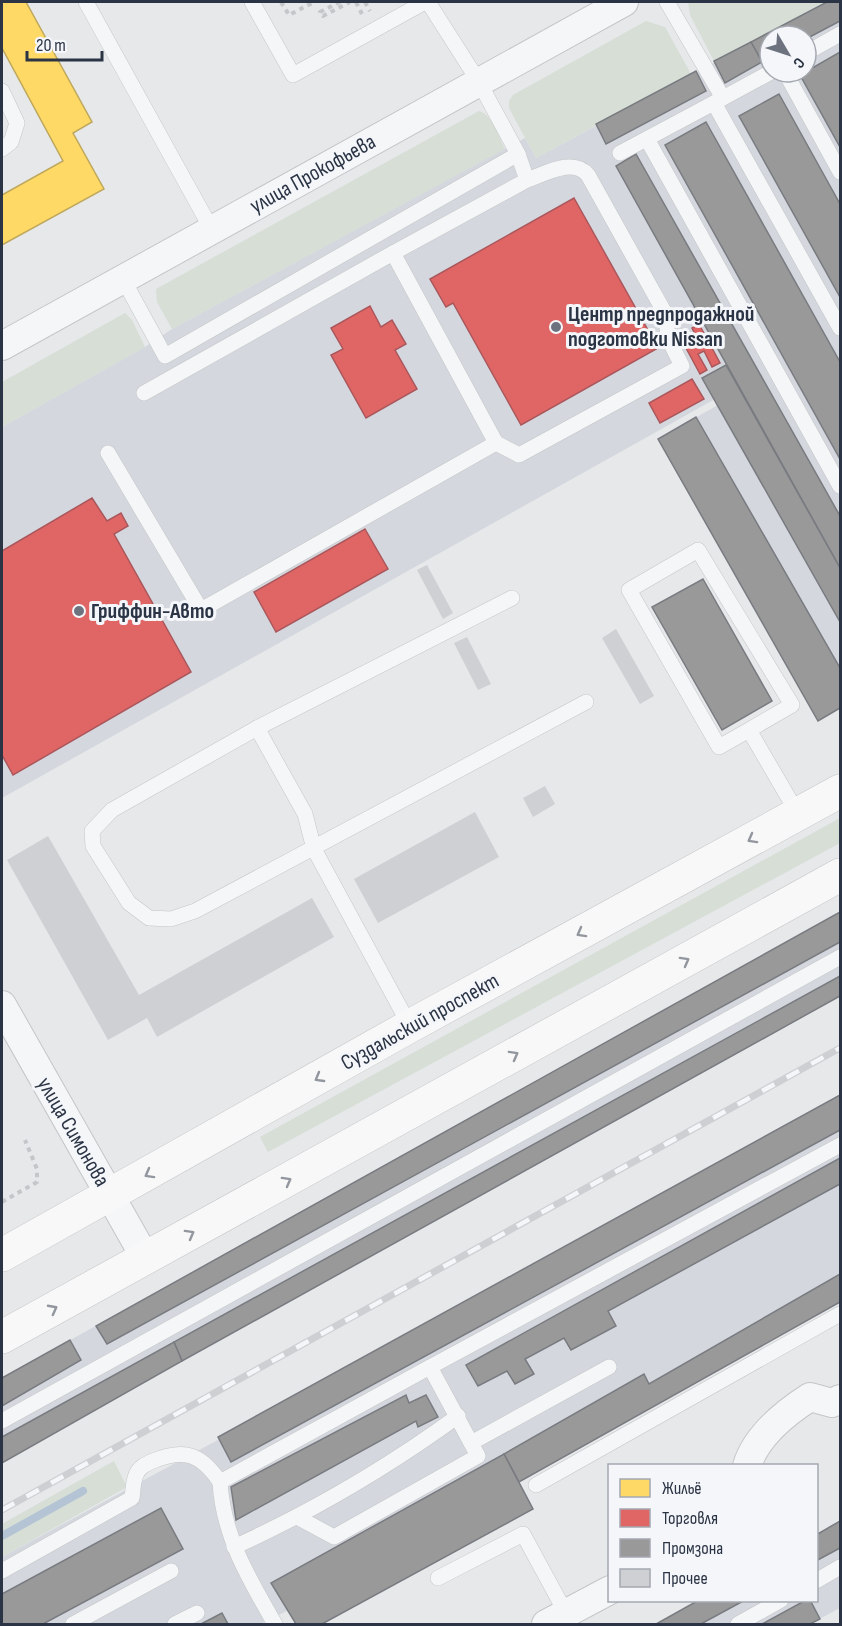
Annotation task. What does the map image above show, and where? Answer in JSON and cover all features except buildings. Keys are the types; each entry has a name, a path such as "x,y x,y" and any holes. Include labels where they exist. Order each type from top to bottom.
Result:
{"main road":[{"name":"Суздальский проспект","path":"2,1255 410,1026 840,791"},
{"path":"2,1337 840,874"}],"street":[{"name":"улица Прокофьева","path":"2,346 624,2"},
{"name":"улица Симонова","path":"2,1005 146,1259"},
{"path":"748,1464 751,1452 761,1438 795,1407 810,1397 832,1403 840,1399"},
{"path":"557,1620 608,1591"}],"lane":[{"path":"86,2 212,230"},
{"path":"252,2 293,75 427,2 479,82 518,154 527,180"},
{"path":"667,2 840,328"},
{"path":"818,46 840,34"},
{"path":"620,153 758,79"},
{"path":"792,84 840,172"},
{"path":"2,91 17,123 11,142 2,149"},
{"path":"647,139 840,486"},
{"path":"123,279 165,356 518,154"},
{"path":"144,393 393,253 527,180 559,168 574,166 583,168 588,175 666,315 668,338 682,366 519,455 496,443 393,253"},
{"path":"108,453 201,610 496,443"},
{"path":"698,550 792,705 749,730 719,747 629,590 698,550"},
{"path":"512,598 257,728 112,810 92,831 93,846 129,903 149,918 171,919 195,911 586,702"},
{"path":"257,728 305,814 314,849 410,1026"},
{"path":"749,730 798,814"},
{"path":"2,1421 840,957"},
{"path":"220,1482 840,1145"},
{"path":"536,1485 840,1314"},
{"path":"471,1443 609,1367"},
{"path":"297,1517 333,1537 478,1456 430,1368"},
{"path":"234,1547 297,1517 369,1475 458,1416"},
{"path":"2,1571 132,1498 136,1475 143,1465 177,1453 198,1458 210,1467 220,1482 224,1519 234,1547 241,1565 275,1624"},
{"path":"438,1578 523,1534 557,1620"},
{"path":"818,1580 840,1568"},
{"path":"73,1624 171,1571"},
{"path":"738,1624 777,1602"},
{"path":"175,1624 197,1613"}],"path":[{"path":"281,2 289,15 314,2"},
{"path":"340,2 320,12 323,16 350,2"},
{"path":"356,2 358,7"},
{"path":"2,1202 37,1182 38,1169 25,1140"}],"shaded area":[{"path":"688,2 827,2 785,24 758,24 758,38 714,61 690,15"},
{"path":"827,2 840,2 840,708 818,721 658,439 718,405 715,399 2,798 2,427 145,347 172,329 525,138 536,158 758,39 758,84 818,84 818,24 786,24"},
{"path":"646,21 665,27 691,74 536,158 509,108 509,101 513,95"},
{"path":"479,111 492,122 505,149 172,329 157,302 156,289"},
{"path":"125,313 132,320 145,347 2,427 2,382"},
{"path":"840,818 840,843 268,1152 260,1137"},
{"path":"840,912 840,996 2,1462 2,1378"},
{"path":"840,1095 840,1302 519,1481 533,1509 322,1624 296,1624 287,1611 260,1624 2,1624 2,1557 430,1325"},
{"path":"114,1461 127,1487 2,1557 2,1524"},
{"path":"840,1521 840,1608 810,1624 656,1624 697,1602 818,1602 818,1534"}],"waterway":[{"path":"2,1536 83,1491"}],"railway":[{"path":"2,1510 840,1048"}],"place":[{"name":"Центр предпродажной подготовки Nissan","path":"556,327"},
{"name":"Гриффин-Авто","path":"79,611"}]}
